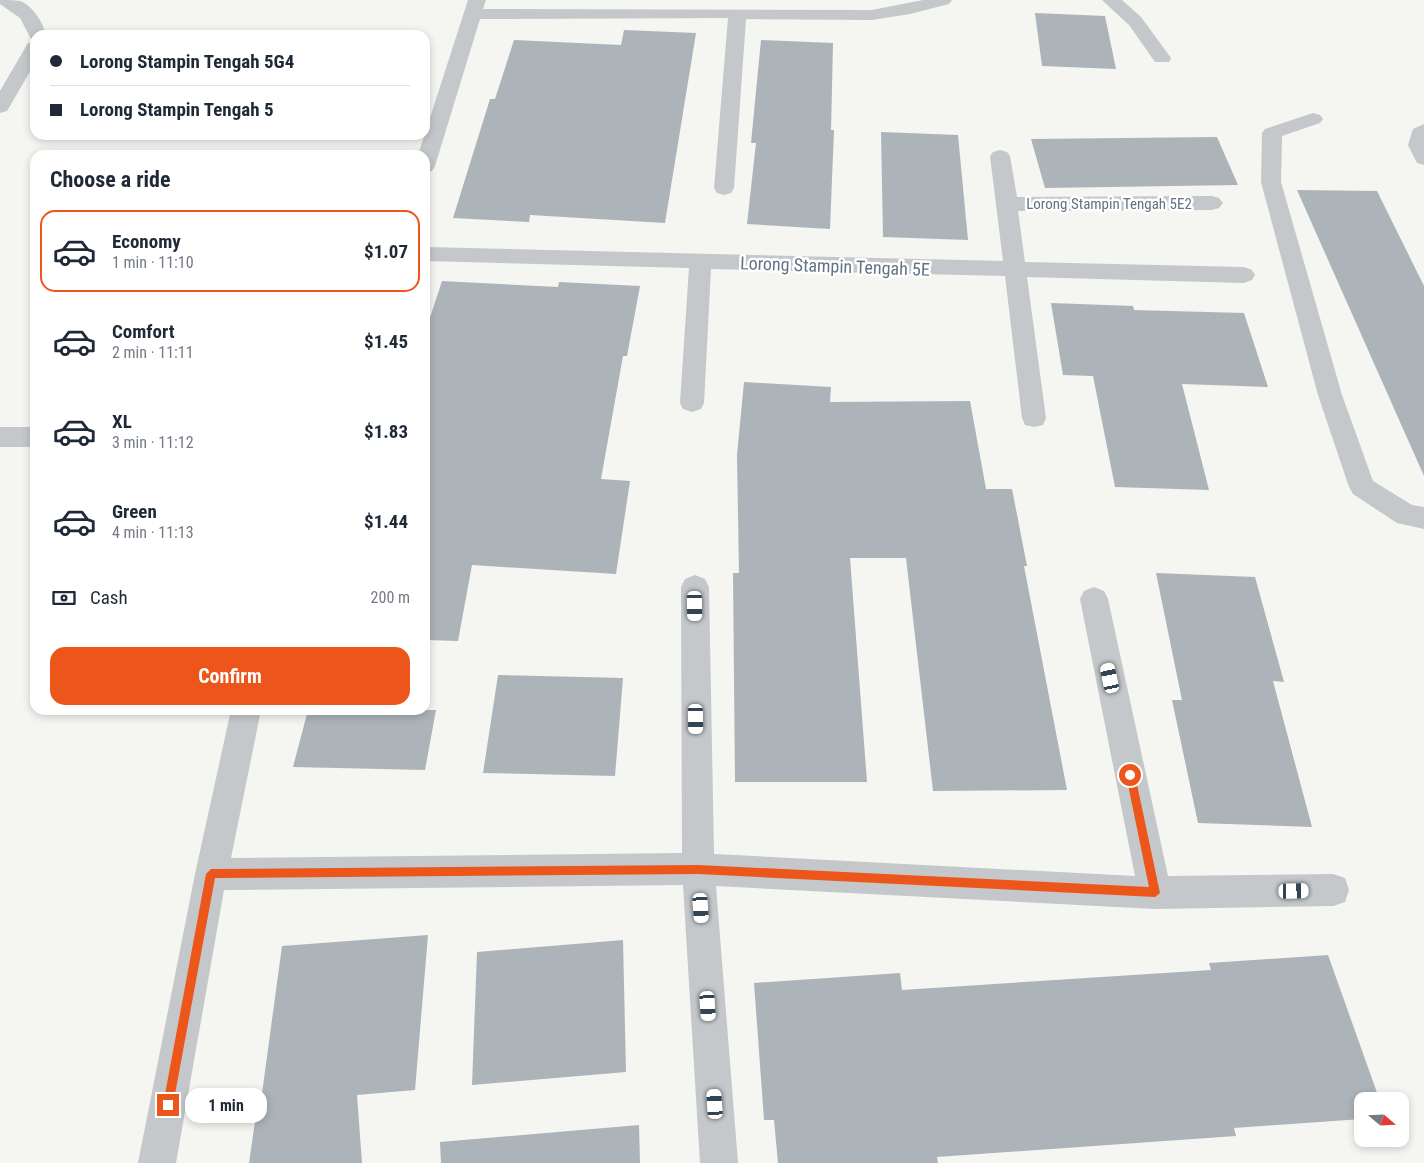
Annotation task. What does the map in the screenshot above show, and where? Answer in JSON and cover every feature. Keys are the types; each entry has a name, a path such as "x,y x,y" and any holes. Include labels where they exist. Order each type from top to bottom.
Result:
{"street":[{"path":"5,0 13,3 36,23 37,30"},
{"path":"430,150 475,7 750,8 872,15 910,9 943,0"},
{"path":"1111,0 1135,21 1162,58"},
{"path":"724,188 750,8"},
{"path":"0,106 30,55"},
{"path":"1313,120 1272,133 1271,182 1301,293 1330,395 1362,487 1406,515 1424,518"},
{"path":"1424,130 1420,133 1418,145 1424,159"},
{"name":"Lorong Stampin Tengah 5E2","path":"1000,156 1034,418"},
{"name":"Lorong Stampin Tengah 5E2","path":"1007,204 1212,203"},
{"name":"Lorong Stampin Tengah 5E","path":"430,254 1014,271 1244,275"},
{"path":"692,402 700,262"},
{"path":"0,438 30,437"},
{"path":"695,587 698,869 719,1163"},
{"path":"1094,600 1155,893"},
{"path":"157,1163 211,874 245,715"},
{"path":"211,874 698,869 1155,893 1333,890"}],"building":[{"path":"1035,13 1105,16 1116,69 1042,66"},
{"path":"624,30 696,33 665,223 530,215 529,222 453,218 490,99 495,99 514,40 621,45"},
{"path":"761,40 833,43 831,130 834,130 830,229 747,224 756,143 751,143"},
{"path":"881,132 958,135 968,240 883,237"},
{"path":"1217,137 1238,185 1045,188 1031,139"},
{"path":"1297,190 1377,191 1424,286 1424,476"},
{"path":"442,281 558,287 559,282 640,286 627,356 623,356 601,479 630,481 616,574 472,565 458,641 430,640 430,318"},
{"path":"1051,303 1133,306 1134,310 1244,313 1268,387 1182,384 1209,490 1115,487 1093,376 1063,375"},
{"path":"744,382 831,387 830,402 970,401 986,489 1012,489 1027,566 1024,566 1067,790 933,791 906,558 850,558 867,782 735,782 733,573 739,573 737,455"},
{"path":"1156,573 1255,577 1284,682 1273,681 1312,827 1198,823 1172,700 1182,700"},
{"path":"498,675 623,678 615,776 483,773"},
{"path":"430,710 436,710 425,770 293,767 307,715 430,715"},
{"path":"428,935 415,1090 357,1095 362,1163 249,1163 258,1101 261,1101 282,946"},
{"path":"623,940 626,1072 472,1085 477,952"},
{"path":"1328,955 1377,1092 1354,1092 1354,1120 1234,1128 1236,1136 937,1157 938,1163 778,1163 774,1120 764,1120 754,983 900,973 902,990 1211,970 1209,963"},
{"path":"639,1125 640,1163 441,1163 440,1142"}],"route":[{"path":"168,1105 211,874 698,869 1155,893 1130,775"}]}
